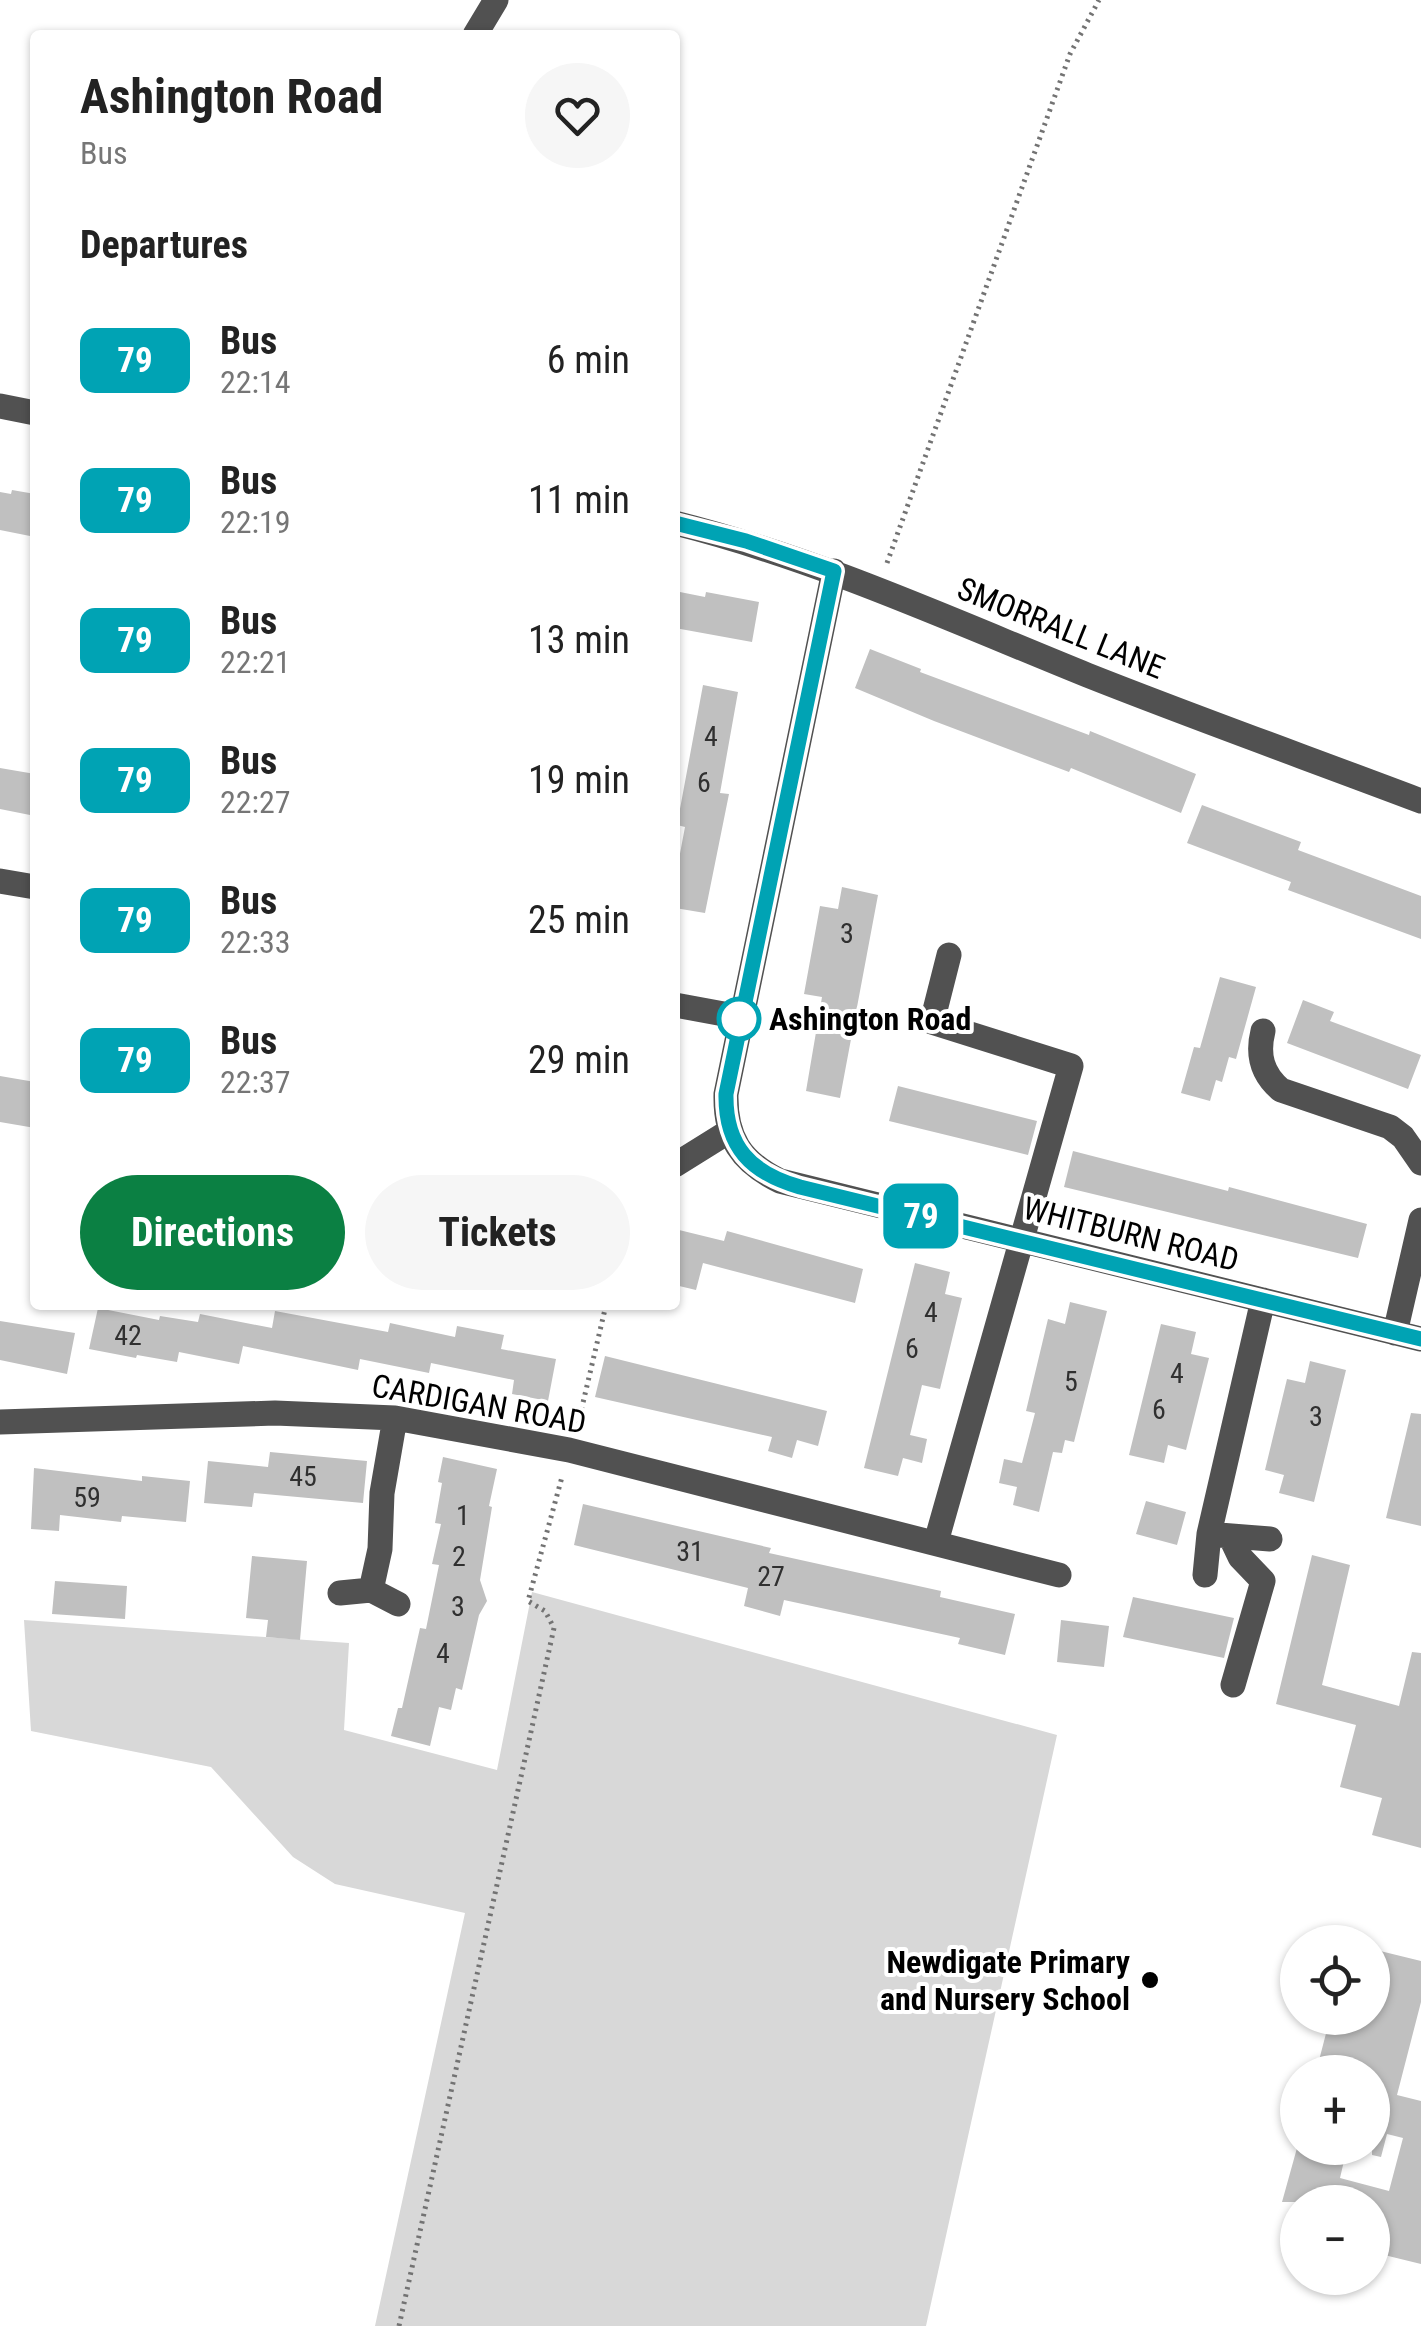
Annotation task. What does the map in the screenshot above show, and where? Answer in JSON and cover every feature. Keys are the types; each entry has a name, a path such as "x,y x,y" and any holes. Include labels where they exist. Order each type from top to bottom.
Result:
{"street":[{"path":"478,30 496,0"},
{"path":"0,406 30,413"},
{"name":"SMORRALL LANE","path":"680,524 746,541 834,571 1091,676 1421,801"},
{"path":"680,1162 728,1132 726,1094 740,1016 834,571"},
{"path":"0,881 30,886"},
{"path":"936,1542 1071,1066 932,1022 949,956"},
{"path":"680,1006 740,1016"},
{"path":"1263,1031 1260,1058 1271,1082 1280,1090 1390,1127 1403,1137 1421,1163"},
{"name":"WHITBURN ROAD","path":"728,1132 752,1164 780,1181 1421,1339"},
{"path":"1395,1332 1421,1220"},
{"path":"1205,1576 1219,1535 1262,1300"},
{"name":"CARDIGAN ROAD","path":"0,1422 275,1413 395,1418 570,1450 1059,1575"},
{"path":"371,1590 380,1549 382,1492 395,1418"},
{"path":"1219,1535 1270,1538"},
{"path":"1219,1535 1262,1581 1233,1685"},
{"path":"340,1593 371,1590 398,1604"}],"path":[{"path":"877,588 1070,54 1099,0"},
{"path":"400,2326 554,1628 545,1611 528,1601 583,1408 605,1310"}],"shaded area":[{"path":"532,1592 1057,1735 926,2326 375,2326 465,1913 335,1884 293,1857 211,1767 31,1731 24,1620 349,1643 344,1730 497,1770"}],"building":[{"path":"12,490 30,493 30,536 0,530 0,492 11,494"},
{"path":"680,592 705,597 706,592 759,602 752,642 680,629"},
{"path":"870,649 921,669 920,672 1089,735 1090,731 1196,774 1181,813 855,688"},
{"path":"703,685 738,692 720,793 729,794 705,913 680,909 680,854 685,827 680,826"},
{"path":"0,768 30,773 30,815 0,809"},
{"path":"1202,805 1301,842 1298,850 1421,896 1421,939 1288,890 1291,882 1187,843"},
{"path":"842,887 878,895 840,1098 806,1091 822,997 804,994 820,906 838,909"},
{"path":"1220,977 1256,987 1236,1059 1229,1057 1222,1082 1216,1080 1210,1101 1181,1093 1194,1047 1200,1048"},
{"path":"1303,1000 1334,1012 1330,1021 1421,1055 1408,1089 1287,1043"},
{"path":"0,1076 30,1081 30,1127 0,1122"},
{"path":"898,1086 1037,1121 1028,1155 889,1121"},
{"path":"1073,1151 1367,1224 1358,1258 1064,1187"},
{"path":"680,1230 724,1241 727,1231 863,1269 855,1303 703,1263 696,1290 680,1286"},
{"path":"915,1263 950,1272 945,1294 962,1298 940,1389 922,1385 910,1435 927,1439 922,1463 903,1458 898,1476 864,1468"},
{"path":"1070,1302 1107,1311 1074,1442 1065,1440 1062,1453 1053,1452 1039,1512 1013,1505 1017,1487 999,1483 1004,1459 1022,1463 1035,1413 1026,1411 1048,1319 1065,1324"},
{"path":"98,1310 198,1322 200,1314 272,1328 275,1311 388,1332 390,1323 455,1337 457,1326 504,1335 501,1349 556,1359 548,1401 512,1394 514,1380 431,1363 429,1373 360,1359 358,1370 243,1346 239,1364 179,1352 177,1362 89,1349"},
{"path":"0,1321 75,1333 67,1374 0,1360"},
{"path":"1161,1324 1196,1332 1191,1354 1209,1358 1186,1450 1168,1445 1164,1463 1129,1455"},
{"path":"605,1356 827,1411 818,1446 797,1440 792,1458 768,1451 772,1437 595,1397"},
{"path":"1310,1361 1346,1370 1314,1502 1279,1493 1284,1475 1265,1470 1287,1379 1305,1383"},
{"path":"1411,1413 1421,1414 1421,1526 1386,1518"},
{"path":"270,1452 367,1461 363,1503 254,1493 252,1507 204,1503 208,1461 268,1467"},
{"path":"443,1457 497,1469 480,1580 487,1601 479,1615 462,1690 456,1688 451,1710 439,1707 430,1746 391,1736 398,1708 402,1708 420,1628 426,1629 439,1565 432,1564 441,1524 435,1523"},
{"path":"34,1468 142,1481 142,1476 190,1481 186,1522 122,1516 121,1522 60,1515 59,1531 31,1529"},
{"path":"1146,1501 1186,1512 1177,1545 1136,1534"},
{"path":"583,1504 771,1548 769,1553 941,1591 940,1597 1015,1614 1005,1655 958,1644 960,1638 784,1600 780,1616 744,1606 748,1588 574,1545"},
{"path":"1312,1555 1350,1565 1322,1685 1399,1706 1412,1652 1421,1653 1421,1848 1372,1835 1382,1798 1340,1787 1356,1725 1276,1704"},
{"path":"252,1556 307,1561 300,1640 266,1637 268,1620 246,1618"},
{"path":"55,1581 127,1586 125,1619 52,1614"},
{"path":"1133,1597 1234,1618 1224,1658 1123,1637"},
{"path":"1061,1620 1109,1626 1104,1667 1057,1662"},
{"path":"1390,1953 1421,1961 1421,2002 1397,2095 1421,2101 1421,2264 1390,2256 1390,2187 1403,2138 1390,2135 1390,2055 1320,2055 1326,2035 1390,2035"},
{"path":"1292,2165 1343,2165 1340,2178 1366,2185 1287,2185"}],"bus line":[{"name":"79","path":"680,524 746,541 834,571 784,798 726,1094 728,1132 752,1164 780,1181 800,1187 1421,1339"}],"place":[{"name":"Ashington Road","path":"739,1019"},
{"name":"Newdigate Primary and Nursery School","path":"1150,1980"}]}
